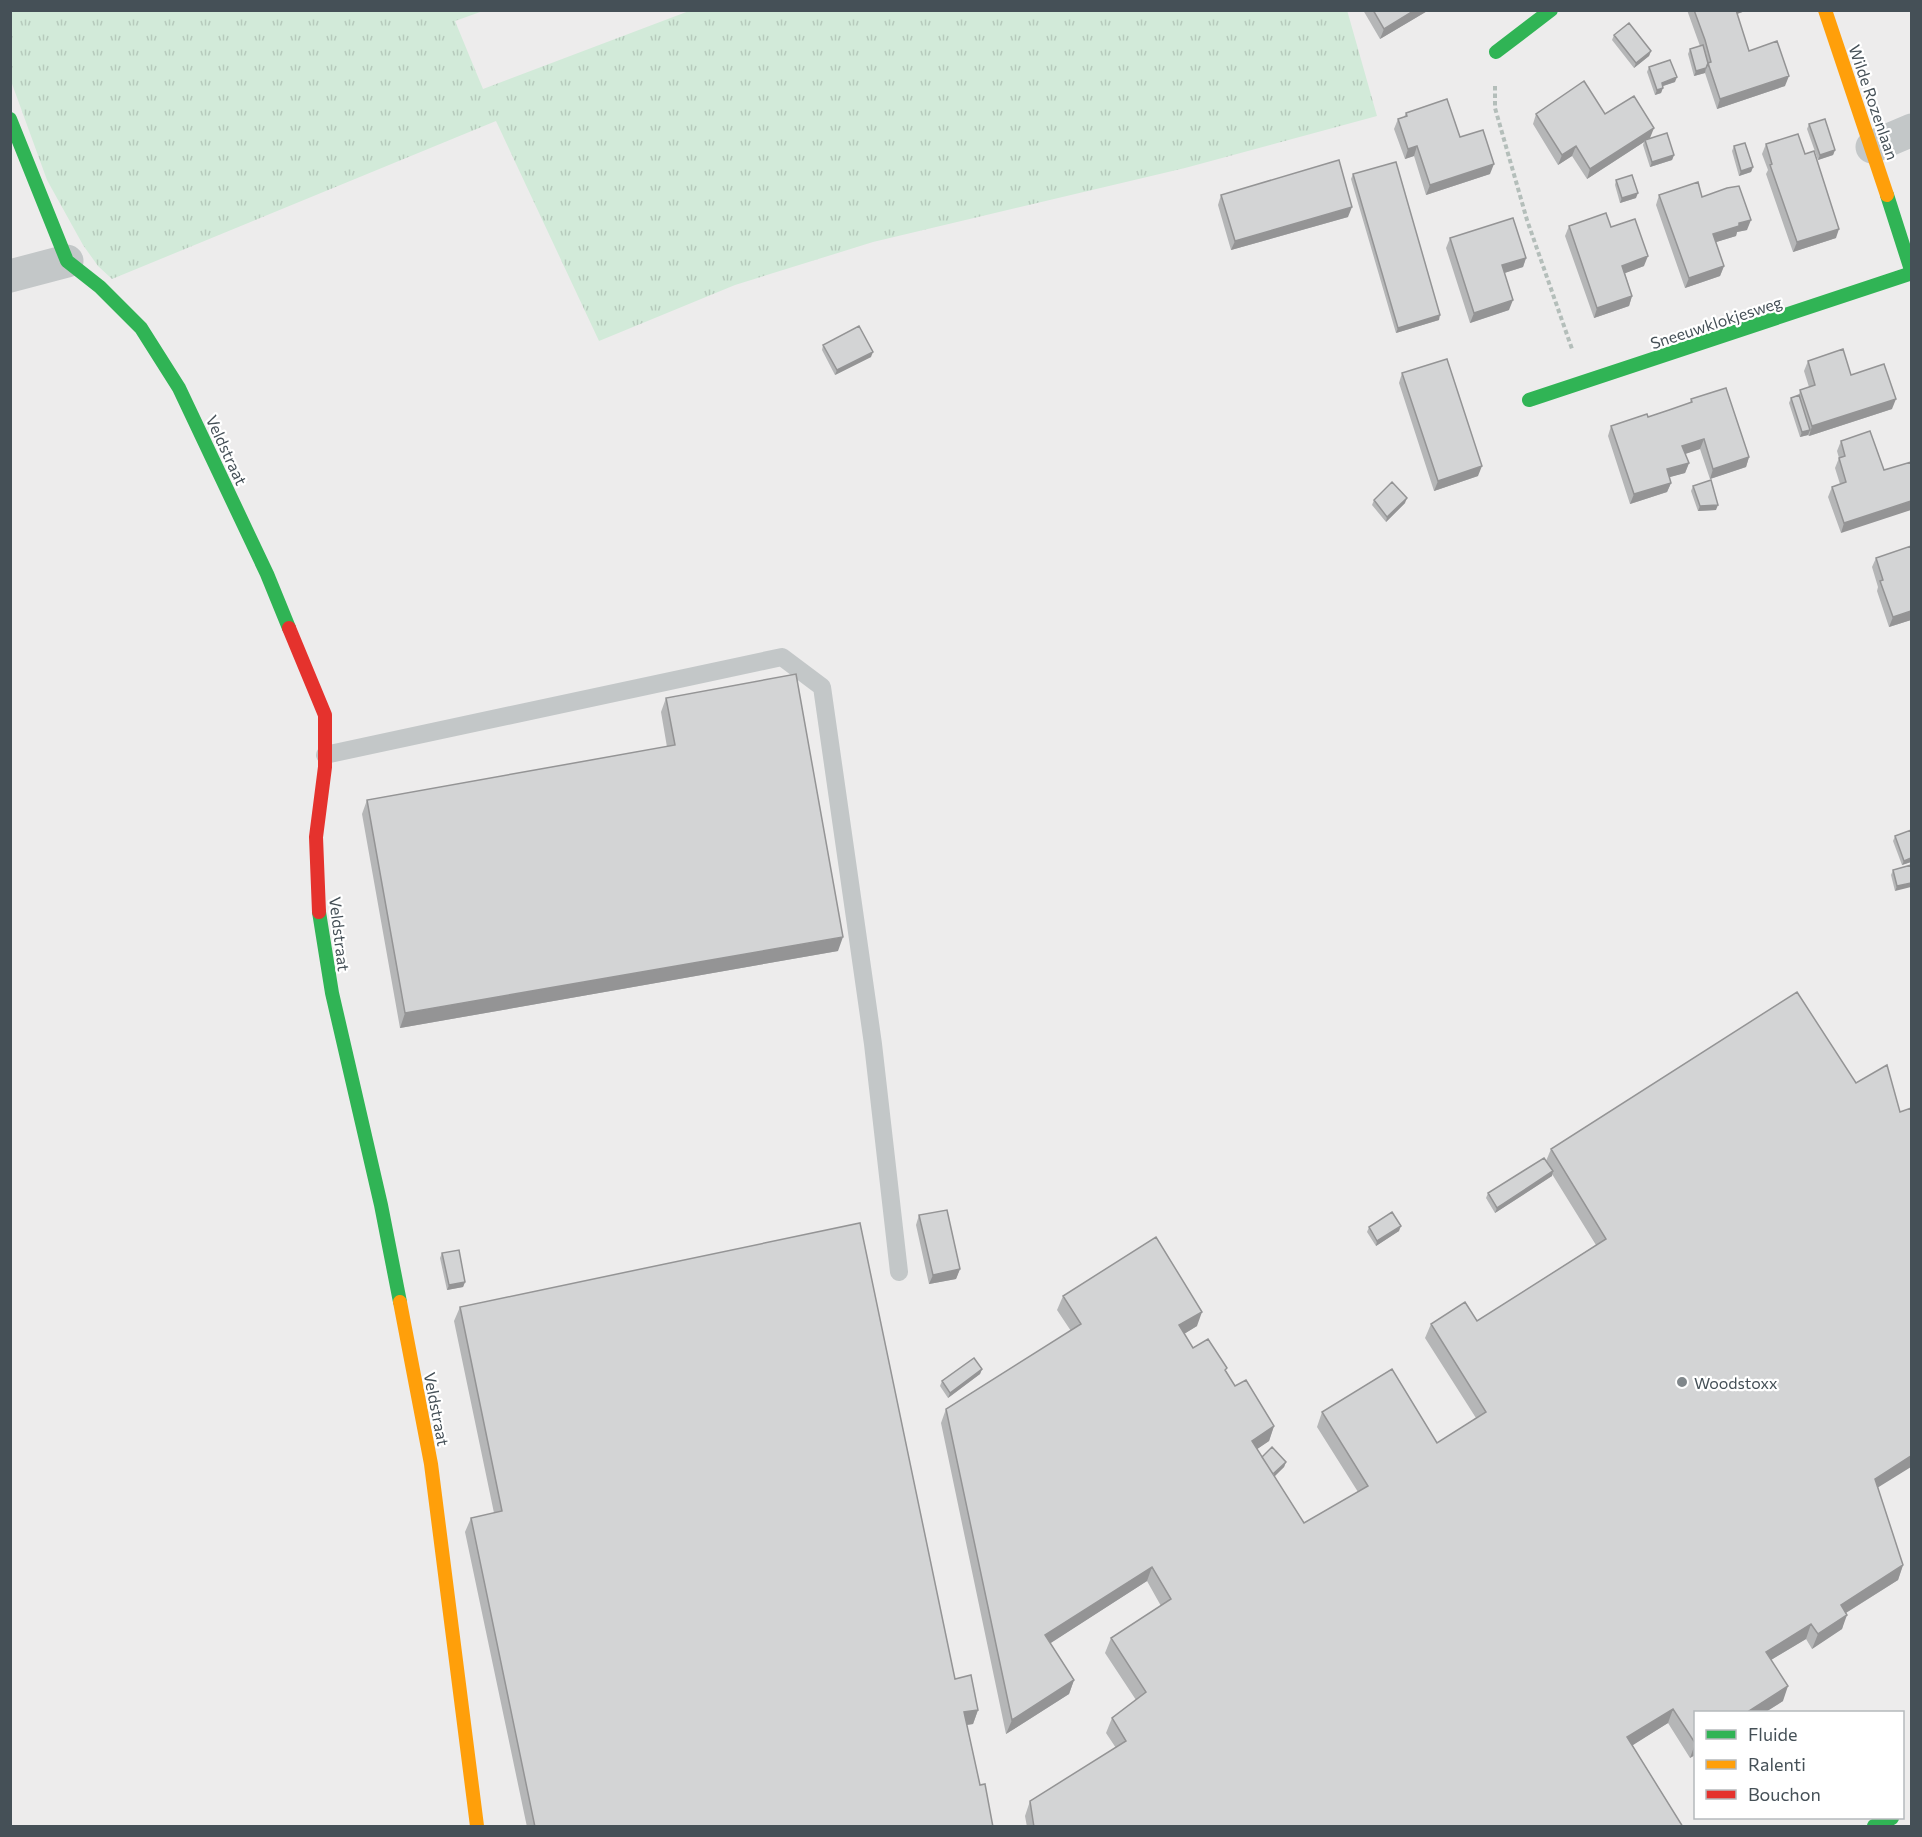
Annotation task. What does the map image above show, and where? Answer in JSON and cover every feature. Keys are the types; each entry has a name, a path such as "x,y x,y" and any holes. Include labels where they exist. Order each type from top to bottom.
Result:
{"street":[{"path":"1496,52 1551,10"},
{"name":"Wilde Rozenlaan","path":"1825,10 1872,147 1911,273"},
{"name":"Veldstraat","path":"10,119 67,261 100,287 141,328 179,388 267,574 325,715 326,755 316,837 319,914 332,993 381,1205 431,1464 477,1827"},
{"path":"1872,147 1911,130"},
{"path":"10,276 67,261"},
{"name":"Sneeuwklokjesweg","path":"1529,400 1911,273"},
{"path":"1874,1827 1890,1819"}],"lane":[{"path":"326,755 782,657 822,687 873,1044 898,1272"}],"path":[{"path":"1496,52 1495,108 1527,220 1584,383"}],"green space":[{"path":"1347,10 1377,116 1185,168 873,242 735,285 599,341 496,121 112,279 98,266 83,245 47,180 11,81 11,11 483,11 455,21 483,89 689,11"}],"building":[{"path":"1373,10 1415,10 1384,29"},
{"path":"1694,10 1736,10 1749,51 1777,41 1789,76 1720,99 1708,63 1711,62 1705,40"},
{"path":"1629,23 1651,51 1636,63 1614,35"},
{"path":"1703,45 1708,63 1706,68 1696,71 1690,49"},
{"path":"1670,60 1677,77 1662,83 1663,88 1657,90 1649,67"},
{"path":"1584,81 1605,114 1634,96 1654,128 1590,169 1576,146 1562,155 1536,114"},
{"path":"1447,99 1460,137 1483,130 1494,164 1430,185 1417,146 1408,149 1398,119 1407,116 1406,113"},
{"path":"1825,119 1835,150 1820,155 1809,124"},
{"path":"1667,133 1674,155 1652,162 1645,140"},
{"path":"1798,134 1805,154 1814,151 1839,229 1797,242 1770,165 1772,164 1766,144"},
{"path":"1745,143 1753,167 1741,171 1734,146"},
{"path":"1339,160 1352,207 1235,241 1221,195"},
{"path":"1396,162 1440,315 1398,328 1353,174"},
{"path":"1632,175 1638,193 1622,198 1616,180"},
{"path":"1698,182 1702,197 1739,186 1751,220 1713,234 1724,266 1689,278 1659,195"},
{"path":"1606,213 1611,227 1635,219 1648,256 1622,266 1632,296 1597,308 1569,226"},
{"path":"1513,218 1526,258 1502,265 1513,300 1474,313 1450,238"},
{"path":"859,326 873,352 837,370 823,345"},
{"path":"1843,349 1851,375 1884,364 1896,399 1812,426 1800,390 1815,385 1808,361"},
{"path":"1447,359 1482,466 1438,481 1402,373"},
{"path":"1726,388 1749,457 1713,469 1704,439 1682,446 1689,463 1667,469 1671,483 1634,494 1611,426 1647,414 1648,417 1692,402 1691,399"},
{"path":"1799,395 1810,430 1802,432 1791,398"},
{"path":"1870,431 1884,470 1911,462 1911,501 1844,523 1832,487 1846,482 1839,458 1845,456 1841,441"},
{"path":"1711,480 1718,505 1700,506 1693,486"},
{"path":"1392,482 1407,498 1387,517 1374,500"},
{"path":"1911,546 1911,611 1893,617 1880,581 1883,580 1876,558"},
{"path":"796,674 843,937 405,1013 367,800 675,745 666,698"},
{"path":"1911,830 1911,858 1904,861 1895,836"},
{"path":"1911,865 1911,883 1897,886 1893,870"},
{"path":"1797,992 1856,1083 1887,1065 1900,1112 1911,1108 1911,1456 1875,1479 1903,1565 1841,1605 1847,1615 1818,1634 1811,1624 1766,1652 1788,1686 1749,1711 1694,1711 1694,1741 1673,1709 1627,1737 1683,1827 1034,1827 1030,1801 1126,1741 1112,1718 1146,1692 1111,1638 1171,1599 1152,1567 1045,1635 1074,1680 1012,1720 946,1409 1081,1324 1063,1296 1156,1237 1202,1312 1179,1325 1193,1348 1208,1339 1227,1368 1225,1370 1235,1386 1246,1380 1274,1426 1252,1441 1304,1523 1368,1486 1322,1412 1392,1369 1437,1443 1486,1412 1431,1324 1465,1302 1477,1321 1606,1239 1551,1149"},
{"path":"1544,1158 1553,1171 1497,1208 1488,1193"},
{"path":"947,1210 960,1269 933,1275 919,1215"},
{"path":"1392,1212 1401,1226 1377,1241 1369,1227"},
{"path":"860,1223 955,1679 971,1675 978,1710 964,1712 980,1785 985,1784 993,1827 535,1827 471,1518 502,1511 460,1307"},
{"path":"459,1250 465,1282 449,1285 442,1253"},
{"path":"974,1358 982,1369 950,1393 942,1381"},
{"path":"1272,1447 1286,1462 1273,1474 1262,1457"}],"traffic: fast":[{"path":"1496,52 1551,10"},
{"path":"10,119 67,261 100,287 141,328 179,388 267,574 289,628"},
{"path":"1529,400 1912,273 1887,195"},
{"path":"319,912 332,993 381,1205 400,1302"},
{"path":"1874,1826 1890,1819"}],"traffic: slow":[{"path":"1825,10 1887,195"},
{"path":"400,1302 431,1464 477,1826"}],"traffic: jam":[{"path":"289,628 325,715 325,767 316,837 319,912"}],"place":[{"name":"Woodstoxx","path":"1682,1382"}]}
